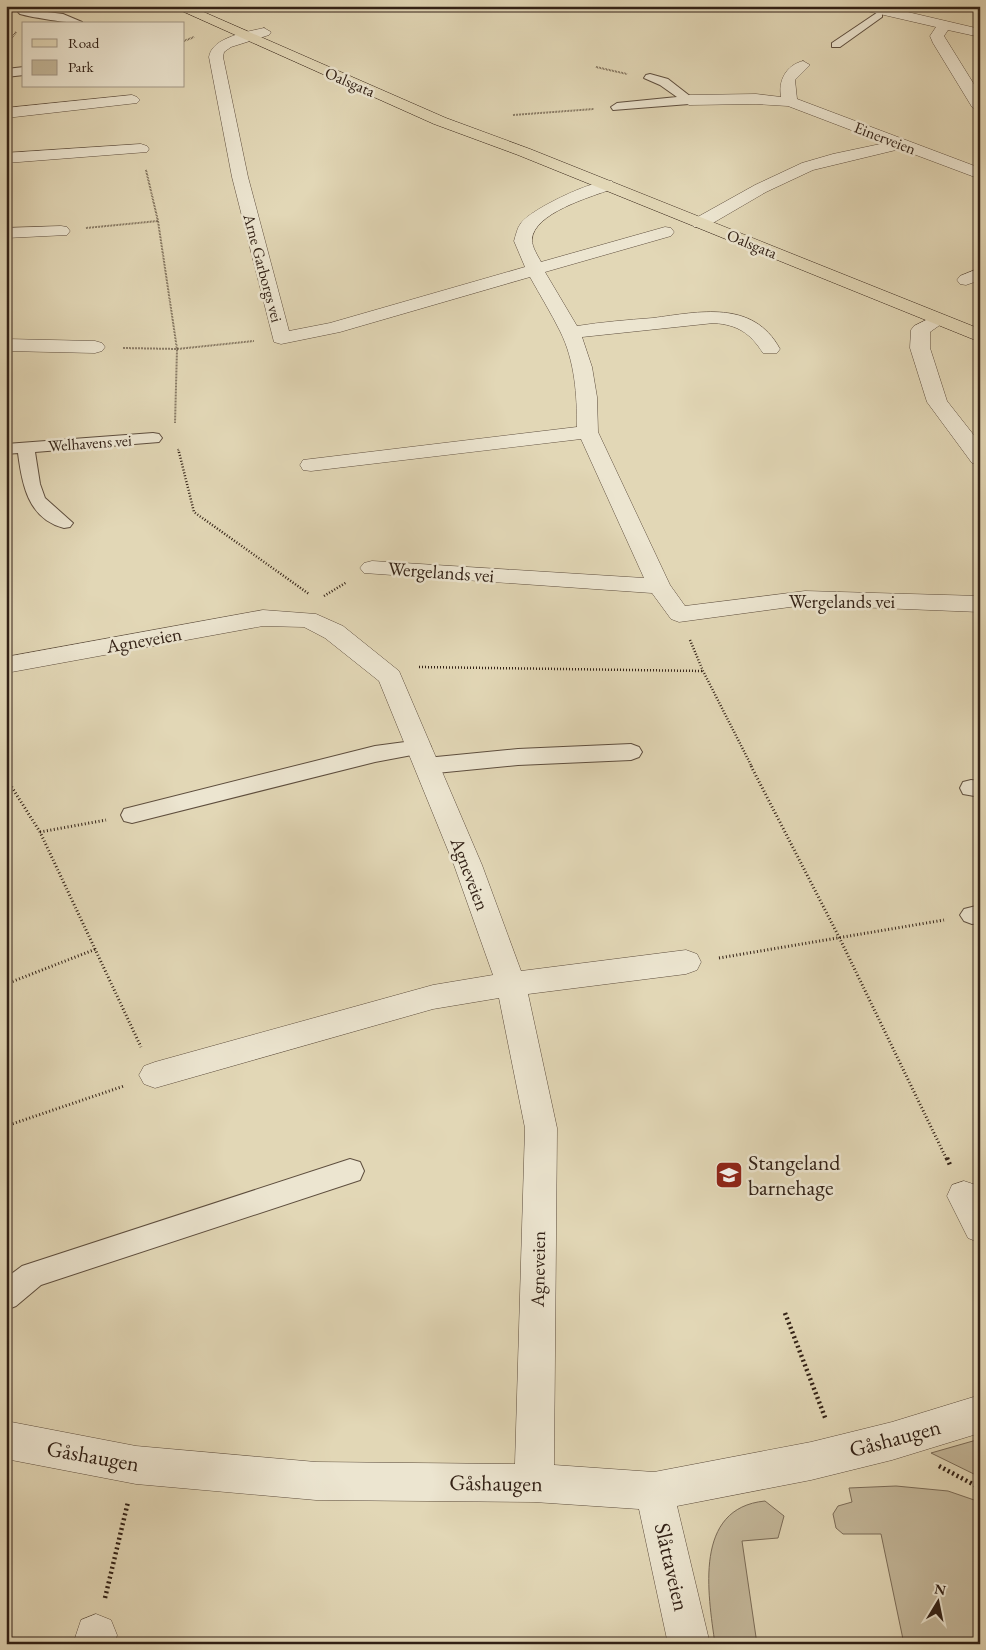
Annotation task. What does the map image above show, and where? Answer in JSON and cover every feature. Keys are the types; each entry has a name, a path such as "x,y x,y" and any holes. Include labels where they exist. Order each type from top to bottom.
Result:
{"main road":[{"name":"Oalsgata","path":"178,6 440,121 524,152 980,336"},
{"name":"Oalsgata","path":"206,6 486,132 524,152"}],"street":[{"path":"872,9 980,33"},
{"path":"944,25 937,36 940,43 980,107"},
{"name":"Arne Garborgs vei","path":"264,32 226,44 217,50 216,57 240,177 282,338 332,328 665,232"},
{"path":"790,102 786,86 788,77 803,65"},
{"name":"Einerveien","path":"689,100 756,99 790,102 980,174"},
{"path":"6,113 132,100"},
{"path":"700,223 750,194 802,169 826,161 883,150 899,144"},
{"path":"6,158 141,149"},
{"path":"606,185 544,211 528,225 523,241 535,270 571,333 582,367 587,397 588,432 660,586 679,614"},
{"path":"6,233 61,231"},
{"path":"571,333 599,328 686,319 719,318 741,322 752,327 770,349"},
{"path":"938,320 921,330 920,348 937,402 980,458"},
{"path":"6,345 95,347"},
{"path":"311,465 588,432"},
{"name":"Wergelands vei","path":"372,568 660,586"},
{"name":"Wergelands vei","path":"679,614 804,598 980,604"},
{"name":"Agneveien","path":"6,666 263,618 308,619 334,632 390,677 468,865 511,984 541,1128 534,1483"},
{"path":"155,1075 433,997 511,984 686,962"},
{"path":"964,1196 980,1227"},
{"name":"Gåshaugen","path":"6,1440 136,1465 316,1481 534,1483 654,1490 839,1454 892,1441 980,1414"},
{"name":"Slåttaveien","path":"654,1490 689,1644"}],"lane":[{"path":"836,45 872,9"},
{"path":"24,12 63,17 76,22"},
{"path":"6,73 22,71"},
{"path":"650,78 664,82 689,100"},
{"name":"Einerveien","path":"617,107 673,109 689,100"},
{"name":"Welhavens vei","path":"6,449 153,438"},
{"name":"Welhavens vei","path":"26,448 33,497 43,509 64,523"},
{"path":"132,815 376,754 518,757 632,752"},
{"path":"6,1296 32,1275 350,1170"}],"path":[{"path":"596,67 650,78"},
{"path":"513,115 559,113 617,107"},
{"path":"141,149 158,221 177,349 174,426"},
{"path":"61,231 158,221"},
{"path":"95,347 177,349 282,338"},
{"path":"177,445 194,512 317,599 372,568"},
{"path":"679,614 703,672 840,939 964,1196"},
{"path":"414,667 703,672"},
{"path":"6,778 40,832 155,1075 6,1126"},
{"path":"40,832 132,815"},
{"path":"686,962 840,939 976,915"},
{"path":"6,984 96,949"},
{"path":"785,1313 839,1454"},
{"path":"95,1639 136,1465"}],"green space":[{"path":"980,1439 980,1477 931,1453"},
{"path":"896,1486 948,1491 980,1502 980,1644 904,1644 881,1534 843,1534 836,1528 833,1514 838,1506 852,1502 849,1488"},
{"path":"765,1501 784,1516 778,1538 742,1541 757,1644 715,1644 709,1579 710,1556 716,1536 726,1519 742,1507"}],"place":[{"name":"Stangeland barnehage","path":"729,1175"}]}
